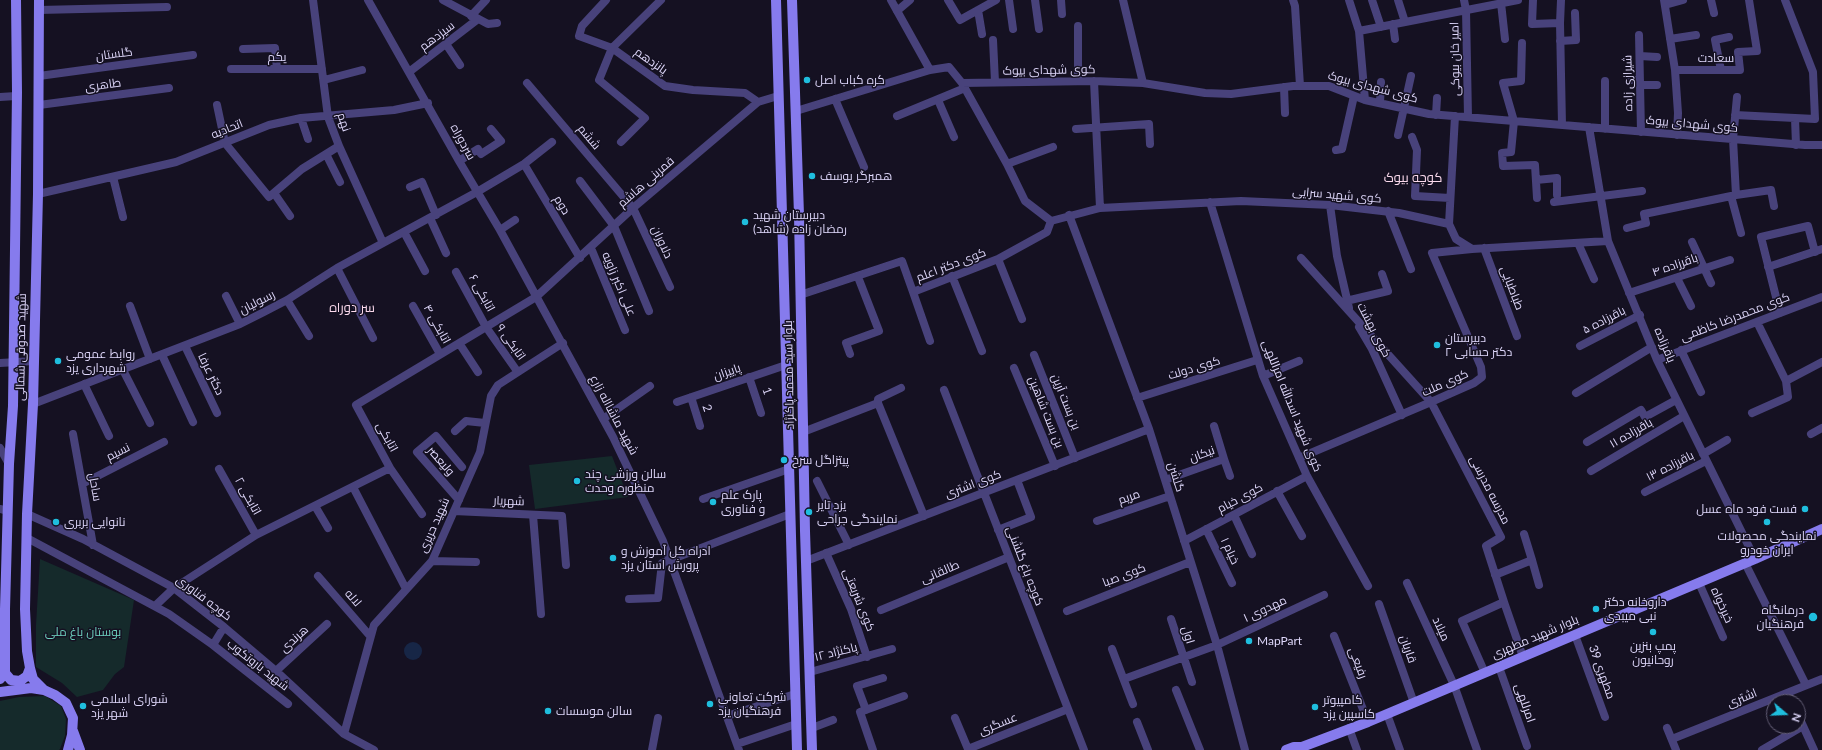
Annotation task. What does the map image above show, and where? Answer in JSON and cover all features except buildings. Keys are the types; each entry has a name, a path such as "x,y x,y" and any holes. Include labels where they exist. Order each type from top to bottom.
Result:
{"main road":[{"name":"شهید صدوقی شمالی","path":"2,676 4,459 13,406 14,362 16,0"},
{"name":"بلوار سید محمد پاکنژاد","path":"776,0 797,750"},
{"name":"بلوار سید محمد پاکنژاد","path":"792,0 812,750"},
{"name":"شهید صدوقی شمالی","path":"39,5 38,194 33,404 27,514 25,609 27,651 30,668 33,679 44,690"},
{"name":"بلوار شهید مطهری","path":"1286,750 1294,747 1305,748 1349,728 1368,722 1414,703 1699,583 1822,529"},
{"path":"2,676 11,680 20,681 27,676 30,668"},
{"path":"0,692 31,688 44,690 55,695 66,703 72,718 72,728 68,750"},
{"path":"795,707 811,705"},
{"path":"72,728 80,750"}],"street":[{"name":"نهم","path":"313,0 328,117 339,146 383,243"},
{"name":"سردوراه","path":"368,0 428,103 459,161 500,230 536,297"},
{"path":"443,0 488,24 497,23"},
{"name":"سیزدهم","path":"409,72 446,44 475,18 486,0"},
{"name":"پانزدهم","path":"606,0 582,26 579,36 612,48 665,86 693,90 745,93 758,102"},
{"path":"621,142 645,118 599,80 612,48 661,0"},
{"path":"891,0 930,70"},
{"path":"897,11 910,0"},
{"path":"948,0 960,20 978,10 987,2 996,0"},
{"path":"1009,0 1013,28"},
{"path":"1035,0 1039,29"},
{"path":"1061,0 1062,14"},
{"path":"1123,0 1143,83"},
{"path":"1293,0 1295,6 1300,86"},
{"path":"1349,0 1359,31 1365,100"},
{"path":"1372,0 1381,27"},
{"path":"1398,0 1405,22"},
{"name":"امیر خان بیوکی","path":"1464,0 1466,10 1468,117"},
{"path":"1359,31 1518,0"},
{"path":"1533,0 1532,24 1560,23"},
{"path":"1561,0 1560,41 1562,125"},
{"path":"1677,135 1678,113 1675,70 1665,3 1683,0"},
{"path":"1711,0 1714,13"},
{"name":"سعادت","path":"1675,70 1740,70 1738,52 1757,51 1749,0"},
{"path":"1735,115 1815,119 1813,72 1785,0"},
{"path":"1501,3 1505,39"},
{"path":"39,5 167,7"},
{"path":"978,10 982,34"},
{"path":"1560,41 1576,40 1575,13"},
{"path":"1393,24 1395,39"},
{"path":"1078,26 1078,81"},
{"name":"شیرازی زاده","path":"1639,34 1642,132"},
{"path":"1670,39 1696,35"},
{"path":"1721,70 1715,40 1729,37"},
{"path":"993,40 995,82"},
{"path":"446,44 460,65"},
{"path":"1522,44 1521,81 1503,83 1514,121 1511,152 1502,153 1503,166 1535,165 1537,198"},
{"path":"243,49 275,48 276,69"},
{"name":"گلستان","path":"39,76 193,55"},
{"path":"1640,56 1657,56"},
{"path":"796,111 930,70 949,67 964,86 1007,164 1025,201 1051,221"},
{"name":"یکم","path":"231,69 322,69"},
{"path":"324,80 362,70"},
{"path":"1398,135 1411,76"},
{"path":"1628,80 1657,85"},
{"path":"1094,81 1100,208"},
{"name":"کوی شهدای بیوک","path":"964,86 995,82 1094,81 1143,83 1205,93 1230,94 1284,87 1329,86 1365,100 1436,114 1796,145 1822,145"},
{"path":"1605,81 1605,129"},
{"path":"1380,103 1381,82"},
{"name":"ششم","path":"526,83 633,208"},
{"path":"897,116 938,100 964,86"},
{"path":"1284,87 1285,113"},
{"name":"طاهری","path":"39,105 170,88"},
{"path":"0,97 16,96"},
{"name":"قمربنی هاشم","path":"536,297 633,208 758,102 778,96"},
{"path":"1336,150 1342,149 1354,96"},
{"path":"1737,97 1733,139 1734,195 1741,233"},
{"path":"1436,114 1437,98"},
{"path":"835,99 864,167"},
{"path":"938,100 954,137"},
{"name":"اتحادیه","path":"38,194 176,162 225,144 269,125 301,118 328,117 394,110 428,103"},
{"path":"217,105 225,144 269,197 302,169 339,146"},
{"path":"1455,116 1449,224 1456,240 1472,249 1608,241"},
{"path":"301,118 308,139"},
{"path":"1795,118 1796,145"},
{"path":"1076,129 1149,124 1150,144"},
{"name":"باقرزاده","path":"1589,127 1608,241 1657,360 1704,458 1806,686"},
{"path":"459,161 478,149 481,154 501,141 491,129"},
{"path":"1412,137 1417,150 1415,196 1450,198"},
{"name":"رسولیان","path":"33,404 240,324 287,300 337,268 478,192 524,164 552,142"},
{"path":"1007,164 1053,147"},
{"path":"326,154 340,182"},
{"name":"دوم","path":"524,164 580,258"},
{"path":"113,177 123,217"},
{"path":"1536,180 1556,178 1556,198 1642,191"},
{"path":"580,181 614,226 649,311"},
{"path":"410,187 422,182 446,253"},
{"path":"1627,228 1646,223 1644,214 1734,195 1771,190 1774,206"},
{"path":"274,193 290,216"},
{"name":"کوی شهید سرایی","path":"1051,221 1100,208 1241,201 1330,205 1388,211 1449,224"},
{"name":"کوی شهید اسدالله امراللهی","path":"1210,202 1263,376 1307,476 1368,586"},
{"name":"کوی بهشت","path":"1330,205 1346,300 1351,313 1372,349 1402,415"},
{"name":"دلاوران","path":"633,208 670,287"},
{"path":"1388,211 1411,270"},
{"name":"گلشن","path":"1069,215 1137,398 1165,480 1216,645 1245,750"},
{"path":"500,230 515,220"},
{"name":"کوی دکتر اعلم","path":"800,295 902,261 913,292 998,259 1047,232 1051,221"},
{"path":"1768,267 1819,250 1808,226 1761,237 1768,267 1780,313"},
{"path":"404,232 425,271"},
{"path":"1692,242 1711,284"},
{"path":"1578,243 1594,279"},
{"name":"علی اکبر زاویه","path":"591,248 625,330"},
{"name":"طباطبایی","path":"1484,248 1518,336"},
{"name":"کوی ملت","path":"1299,458 1402,415 1474,383 1482,377 1481,367 1432,253 1472,249"},
{"path":"1301,258 1431,402"},
{"path":"998,259 1022,319"},
{"name":"باقرزاده ۴","path":"1629,293 1730,260"},
{"path":"337,268 373,338"},
{"name":"اتابکی ۶","path":"456,272 486,327"},
{"path":"1346,300 1388,291 1382,274"},
{"path":"850,354 846,344 879,331 858,276"},
{"path":"952,276 982,351"},
{"path":"1677,278 1691,306"},
{"path":"913,292 930,341"},
{"path":"226,296 240,324"},
{"name":"اتابکی","path":"155,606 174,588 256,536 390,468 356,405 536,297"},
{"name":"شهید ماشااله زارع","path":"536,297 563,343 603,418 663,541 738,747"},
{"name":"کوی محمدرضا کاظمی","path":"1657,360 1822,297"},
{"path":"287,300 309,336"},
{"path":"130,306 150,359"},
{"name":"اتابکی ۴","path":"413,306 440,354"},
{"name":"باقرزاده ۵","path":"1580,346 1640,316"},
{"path":"1752,413 1788,397 1786,381 1757,322"},
{"name":"اتابکی ۹","path":"486,327 517,371"},
{"path":"459,343 478,372"},
{"name":"شهید حریری","path":"346,735 374,625 432,561 480,452 490,396 498,385 517,371 563,343"},
{"name":"دکتر عرفا","path":"185,346 217,412"},
{"path":"1576,393 1652,347"},
{"path":"1681,350 1701,392"},
{"path":"162,355 194,422"},
{"name":"بن بست آرین","path":"1034,356 1075,458"},
{"name":"کوی دولت","path":"1137,398 1257,360"},
{"path":"0,363 34,361"},
{"path":"1263,376 1299,361"},
{"name":"پاییزان","path":"676,402 786,364"},
{"path":"1786,381 1821,365"},
{"name":"بن بست شاهین","path":"1014,368 1054,466"},
{"path":"123,370 150,423"},
{"name":"1","path":"749,377 761,413"},
{"path":"84,384 109,436"},
{"path":"603,418 650,386"},
{"path":"900,388 878,399 878,403 924,516"},
{"name":"کوچه باغ گلشنی","path":"944,390 1084,750"},
{"name":"2","path":"691,397 700,426"},
{"path":"1587,442 1641,410 1645,417 1676,400"},
{"name":"مدرسه مدرسی","path":"1431,402 1501,537 1486,546 1523,657"},
{"path":"803,432 878,403"},
{"name":"باقرزاده ۱۱","path":"1591,471 1684,416"},
{"path":"455,431 466,421 485,423"},
{"name":"نیکان","path":"1214,426 1230,476"},
{"path":"1811,434 1822,428"},
{"name":"کوی اشتری","path":"806,561 1148,429"},
{"name":"ساحل","path":"73,434 93,545"},
{"name":"ولیعصر","path":"459,500 417,452 436,436 462,467"},
{"name":"باقرزاده ۱۳","path":"1645,492 1704,458 1727,440"},
{"name":"نسیم","path":"82,484 164,442"},
{"path":"0,448 4,459"},
{"name":"نیکان","path":"1165,480 1224,459"},
{"path":"390,468 422,514"},
{"name":"اتابکی ۲","path":"219,469 256,536"},
{"path":"703,499 789,469"},
{"name":"کوی خیام","path":"1184,541 1307,476"},
{"path":"998,530 1031,517 1017,480"},
{"path":"817,481 849,545"},
{"path":"353,487 406,589"},
{"path":"1277,492 1302,536"},
{"name":"مریم","path":"1097,521 1170,496"},
{"path":"316,506 328,528"},
{"name":"شهریار","path":"454,511 562,516 566,565"},
{"name":"کوچه فناوری","path":"27,514 93,545 174,588 224,627 276,671 346,735 374,750"},
{"path":"533,514 541,614"},
{"path":"629,599 658,598 662,563 790,514"},
{"path":"1234,515 1252,554"},
{"name":"خیام ۱","path":"1206,529 1232,583"},
{"path":"1524,534 1539,585"},
{"name":"شهید باروتکوب","path":"27,538 169,614 213,645 288,704"},
{"name":"کوی شریعتی","path":"826,553 851,609 867,657"},
{"name":"طالقانی","path":"881,610 1009,557"},
{"path":"1495,574 1532,560"},
{"path":"432,561 476,562"},
{"name":"کوی صبا","path":"1067,611 1190,562"},
{"name":"لاله","path":"318,576 370,636"},
{"name":"میلاد","path":"1407,583 1454,685 1478,750"},
{"name":"خیرخواه","path":"1699,583 1723,637"},
{"name":"مهدوی ۱","path":"1124,679 1216,645 1324,595"},
{"path":"1485,673 1462,622 1504,602"},
{"name":"قاریان","path":"1379,604 1414,703"},
{"name":"اول","path":"1170,619 1182,657"},
{"name":"هرندی","path":"276,671 327,624"},
{"path":"213,645 224,627"},
{"name":"مطهری 39","path":"1575,635 1606,717"},
{"name":"رفیعی","path":"1334,636 1368,722"},
{"name":"پاکنژاد ۱۲","path":"810,672 892,649"},
{"path":"1112,649 1133,704"},
{"path":"1182,657 1192,682"},
{"name":"امرللهی","path":"1499,667 1527,746"},
{"path":"873,750 857,686 883,678"},
{"name":"اشتری","path":"1672,739 1822,679"},
{"path":"1176,690 1200,750"},
{"path":"727,716 795,694"},
{"path":"863,711 904,696"},
{"name":"عسگری","path":"955,718 968,749 1068,709"},
{"path":"1387,714 1400,750"},
{"path":"652,750 658,718"},
{"path":"812,728 833,720"},
{"path":"1137,722 1148,750"},
{"path":"738,747 796,724"},
{"path":"1349,728 1357,750"},
{"path":"1667,728 1676,750"},
{"path":"1806,733 1814,750"},
{"path":"1762,750 1789,734"}],"green space":[{"name":"سالن ورزشی چند منظوره وحدت","path":"612,456 628,497 535,509 529,465"},
{"name":"بوستان باغ ملی","path":"40,559 134,600 124,667 115,674 103,690 77,697 62,683 36,667 36,625"},
{"path":"45,696 61,706 66,719 65,736 60,749 0,750 0,701 19,697"}],"water":[{"path":"409,642 417,642 422,647 420,658 417,660 409,660 404,655 404,647"}],"place":[{"name":"کره کباب اصل","path":"807,80"},
{"name":"همبرگر یوسف","path":"812,176"},
{"name":"دبیرستان شهید رمضان زاده (شاهد)","path":"745,222"},
{"name":"دبیرستان دکتر حسابی ۲","path":"1437,345"},
{"name":"روابط عمومی شهرداری یزد","path":"58,361"},
{"name":"پیتزاگل سرخ","path":"784,460"},
{"name":"سالن ورزشی چند منظوره وحدت","path":"577,481"},
{"name":"پارک علم و فناوری","path":"713,502"},
{"name":"فست فود ماه عسل","path":"1805,509"},
{"name":"یزد تایر نمایندگی جراحی","path":"809,512"},
{"name":"نانوایی بربری","path":"56,522"},
{"name":"نمایندگی محصولات ایران خودرو","path":"1767,522"},
{"name":"ادراه کل آموزش و پرورش استان یزد","path":"613,558"},
{"name":"داروخانه دکتر نبی میبدی","path":"1596,609"},
{"name":"درمانگاه فرهنگیان","path":"1813,617"},
{"name":"پمپ بنزین روحانیون","path":"1653,632"},
{"name":"MapPart","path":"1249,641"},
{"name":"شرکت تعاونی فرهنگیان یزد","path":"710,704"},
{"name":"شورای اسلامی شهر یزد","path":"83,706"},
{"name":"کامپیوتر کاسپین یزد","path":"1315,707"},
{"name":"سالن موسسات","path":"548,711"}],"district":[{"name":"کوچه بیوک","path":"1413,178"},
{"name":"سر دوراه","path":"352,308"}]}
